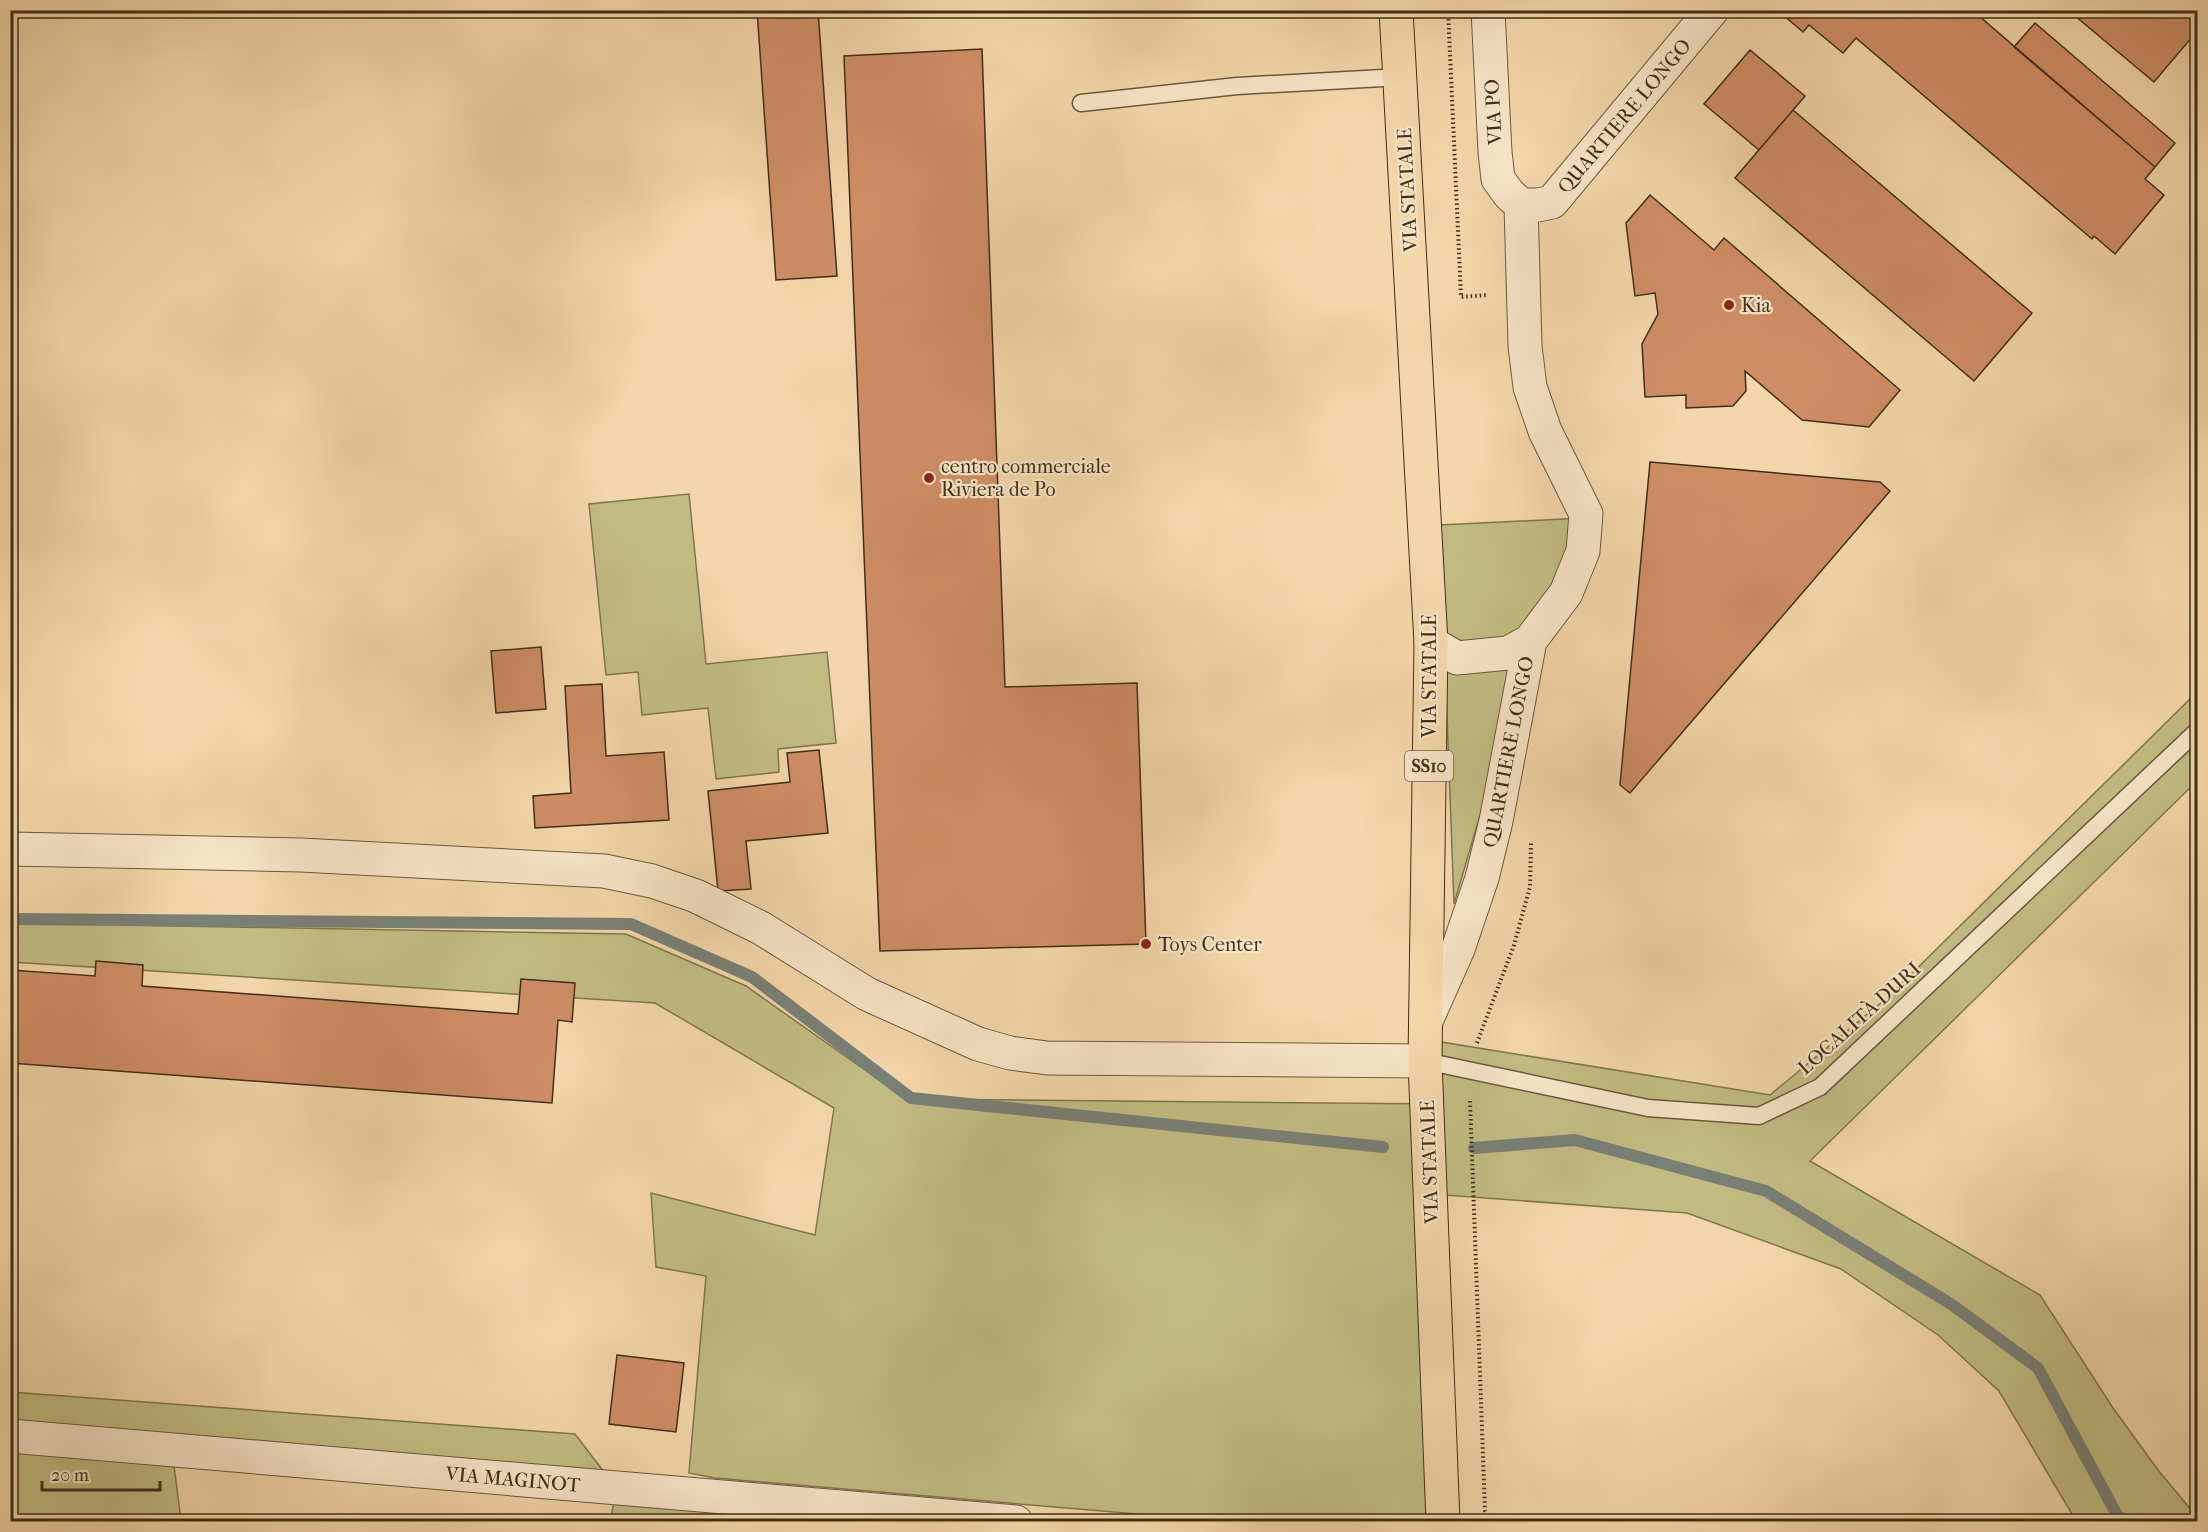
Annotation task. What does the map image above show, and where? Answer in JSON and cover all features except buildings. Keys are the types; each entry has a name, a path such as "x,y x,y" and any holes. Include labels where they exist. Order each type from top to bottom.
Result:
{"main road":[{"name":"VIA STATALE","path":"1396,10 1431,643 1425,1061 1443,1521"}],"street":[{"name":"VIA PO","path":"1488,10 1498,179 1521,205"},
{"name":"QUARTIERE LONGO","path":"1426,1021 1458,949 1482,878 1496,821 1530,641 1566,593 1583,551 1586,514 1545,431 1530,387 1526,346 1521,205 1552,202 1712,10"},
{"path":"1431,643 1457,658 1508,653 1530,641"},
{"path":"10,849 301,855 604,871 652,881 696,896 761,928 867,994 978,1044 1010,1053 1047,1058 1425,1061"},
{"name":"VIA MAGINOT","path":"10,1437 1016,1521"}],"lane":[{"path":"1081,103 1237,86 1401,76"},
{"name":"LOCALITÀ DURI","path":"1425,1061 1648,1108 1759,1116 1820,1087 2198,730"}],"shaded area":[{"path":"689,494 706,664 827,652 836,743 778,749 779,772 716,779 708,708 642,715 638,672 606,675 589,504"},
{"path":"1583,518 1521,675 1454,904 1440,525"},
{"path":"2197,692 2197,781 1810,1161 2040,1295 2113,1408 2158,1470 2197,1517 2197,1521 2076,1521 1999,1391 1938,1335 1841,1269 1687,1213 1445,1195 1433,1521 1220,1521 715,1478 689,1473 706,1276 656,1267 651,1193 815,1235 834,1108 655,1003 11,962 10,923 626,934 746,986 906,1099 1442,1104 1441,1042 1770,1095 1888,997"},
{"path":"10,1392 575,1434 617,1489 11,1434"},
{"path":"11,1435 173,1458 181,1521 11,1522"},
{"path":"617,1489 908,1521 610,1521"}],"waterway":[{"path":"10,919 631,924 752,977 911,1098 1383,1147"},
{"path":"1474,1148 1575,1140 1766,1191 1951,1304 2038,1368 2117,1515 2125,1522"}],"place":[{"name":"Kia","path":"1729,305"},
{"name":"centro commerciale Riviera de Po","path":"929,478"},
{"name":"Toys Center","path":"1146,944"}]}
